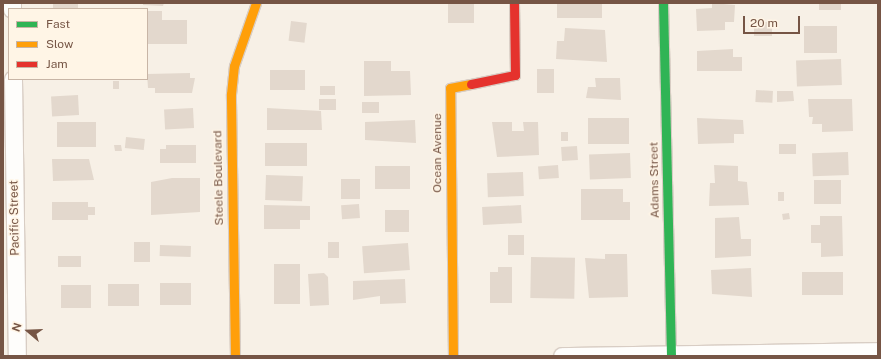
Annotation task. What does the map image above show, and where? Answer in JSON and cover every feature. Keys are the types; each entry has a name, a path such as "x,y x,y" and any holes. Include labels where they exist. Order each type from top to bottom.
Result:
{"street":[{"name":"Steele Boulevard","path":"235,356 231,94 234,66 256,3"},
{"name":"Ocean Avenue","path":"453,356 450,88 515,75 514,3"},
{"name":"Adams Street","path":"663,3 671,355"},
{"name":"Pacific Street","path":"13,80 17,356"},
{"path":"562,356 878,351"}],"building":[{"path":"53,3 78,3 78,8 53,8"},
{"path":"143,3 164,3 163,6 143,5"},
{"path":"448,3 474,3 474,23 448,23"},
{"path":"557,3 602,3 602,18 557,18"},
{"path":"712,3 735,5 734,22 725,22 725,30 697,31 696,9 712,8"},
{"path":"819,3 841,3 841,10 819,10"},
{"path":"148,11 162,11 162,20 187,20 187,44 148,44"},
{"path":"291,21 307,23 304,43 289,41"},
{"path":"754,22 772,22 772,36 754,36"},
{"path":"804,26 837,26 837,53 804,53"},
{"path":"565,28 605,30 607,62 556,59 557,41 564,41"},
{"path":"733,49 733,57 742,57 742,71 697,71 697,51"},
{"path":"841,59 842,85 797,87 796,61"},
{"path":"364,61 391,61 391,71 410,71 411,95 364,96"},
{"path":"537,69 554,69 554,93 537,93"},
{"path":"270,70 305,70 305,90 270,90"},
{"path":"190,73 190,78 195,78 192,93 155,93 155,88 148,88 148,74"},
{"path":"595,78 620,78 621,100 586,98 588,87 596,87"},
{"path":"113,81 119,81 119,89 113,89"},
{"path":"320,86 335,86 335,95 320,95"},
{"path":"756,90 773,91 772,103 755,102"},
{"path":"777,91 793,91 794,101 777,102"},
{"path":"78,95 79,115 52,116 51,96"},
{"path":"319,99 336,99 336,110 319,110"},
{"path":"808,99 852,99 853,131 822,132 822,124 812,124 813,117 809,117"},
{"path":"362,102 379,102 379,113 362,113"},
{"path":"193,108 194,128 165,129 164,110"},
{"path":"267,108 321,111 322,130 267,130"},
{"path":"588,118 629,118 629,144 588,144"},
{"path":"697,118 743,120 744,134 734,134 734,143 698,144"},
{"path":"415,120 416,143 365,140 365,122"},
{"path":"57,122 96,122 96,147 57,147"},
{"path":"492,122 512,122 512,131 524,131 523,122 538,122 539,155 497,157"},
{"path":"561,132 568,132 568,141 561,141"},
{"path":"126,137 145,139 144,150 125,148"},
{"path":"265,143 307,143 307,166 265,166"},
{"path":"779,144 796,144 796,154 779,154"},
{"path":"114,145 121,145 122,151 115,151"},
{"path":"166,145 196,145 196,163 160,163 160,149 166,149"},
{"path":"577,146 578,160 562,161 561,147"},
{"path":"848,152 849,175 813,176 812,153"},
{"path":"630,153 631,178 590,179 589,154"},
{"path":"52,159 89,159 94,180 53,181"},
{"path":"558,165 559,178 539,179 538,166"},
{"path":"714,165 738,166 738,181 747,182 749,205 709,206 710,183 715,183"},
{"path":"375,166 410,166 410,189 375,189"},
{"path":"523,172 524,196 488,197 487,173"},
{"path":"266,175 303,176 302,201 265,200"},
{"path":"172,178 200,178 200,212 151,215 151,182"},
{"path":"341,179 360,179 360,199 341,199"},
{"path":"814,180 841,180 841,204 814,204"},
{"path":"581,189 623,189 623,202 630,202 630,220 581,220"},
{"path":"778,192 784,192 784,201 778,201"},
{"path":"52,202 88,202 88,207 95,207 95,215 88,215 88,220 52,220"},
{"path":"359,204 360,218 342,219 341,205"},
{"path":"264,205 310,206 310,220 300,220 300,229 264,229"},
{"path":"521,205 522,223 483,225 482,207"},
{"path":"385,210 409,210 409,232 385,232"},
{"path":"789,213 790,219 783,220 782,214"},
{"path":"820,216 842,216 843,256 821,257 821,243 811,243 811,225 820,225"},
{"path":"739,217 741,239 751,239 751,256 715,258 715,218"},
{"path":"508,235 524,235 524,255 508,255"},
{"path":"134,242 150,242 150,262 134,262"},
{"path":"328,242 339,242 339,258 328,258"},
{"path":"408,243 410,270 364,273 362,246"},
{"path":"160,245 191,246 191,257 160,256"},
{"path":"605,254 627,254 628,297 589,298 585,258 605,259"},
{"path":"58,256 81,256 81,267 58,267"},
{"path":"531,257 575,258 574,299 530,298"},
{"path":"274,264 300,264 300,304 274,304"},
{"path":"498,267 512,267 512,303 490,303 490,272 498,272"},
{"path":"751,268 752,297 712,294 711,270"},
{"path":"802,272 843,272 843,295 802,295"},
{"path":"324,273 328,277 329,305 310,306 308,274"},
{"path":"405,279 406,303 380,304 380,296 353,300 353,281"},
{"path":"160,283 191,283 191,305 160,305"},
{"path":"108,284 139,284 139,306 108,306"},
{"path":"61,285 91,285 91,308 61,308"}],"traffic: fast":[{"path":"663,3 671,356"}],"traffic: slow":[{"path":"235,356 231,94 234,66 256,3"},
{"path":"453,356 450,88 471,84"}],"traffic: jam":[{"path":"471,84 515,75 514,3"}]}
